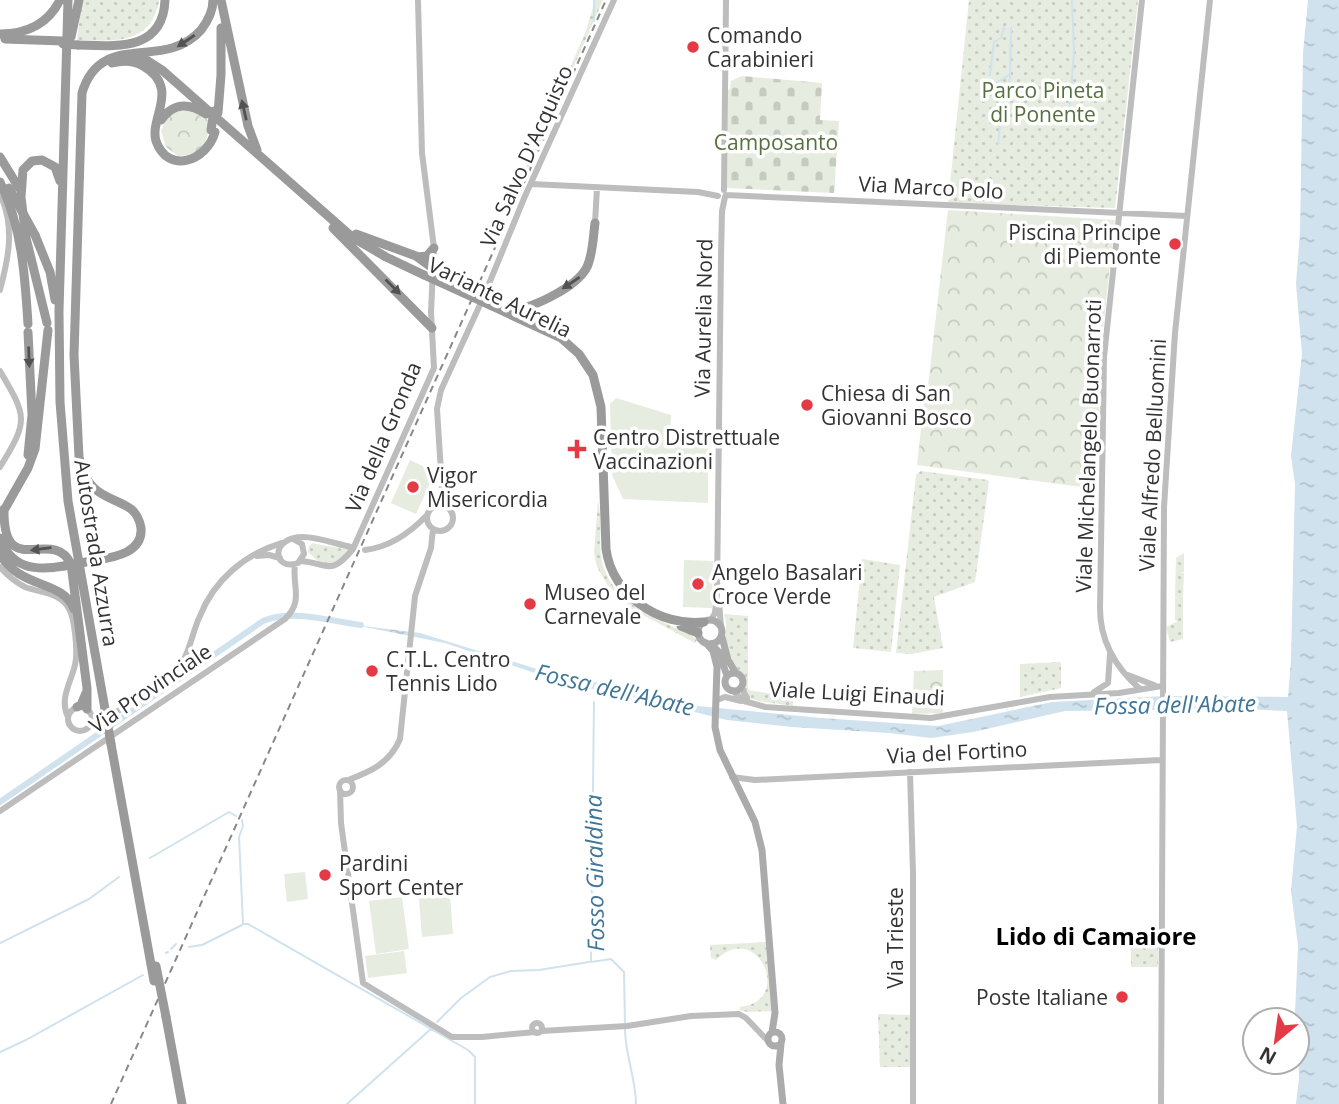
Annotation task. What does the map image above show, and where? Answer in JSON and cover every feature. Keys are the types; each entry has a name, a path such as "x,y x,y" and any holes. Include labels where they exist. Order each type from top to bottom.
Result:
{"highway":[{"path":"1,38 37,25 51,15 60,0"},
{"name":"Autostrada Azzurra","path":"70,0 65,424 75,513 106,712"},
{"name":"Autostrada Azzurra","path":"70,0 58,363 62,441 68,501 180,1104"},
{"path":"71,42 79,0"},
{"path":"1,38 118,46 142,40 151,33 160,21 162,0"},
{"path":"90,75 117,62 171,50 189,41 208,20 217,0"},
{"path":"139,59 154,75 161,90 161,109 155,135 160,148 166,155 179,161 197,158 208,149 213,131 222,45 217,0"},
{"path":"217,0 250,135 256,148 275,169"},
{"path":"0,538 8,554 22,565 41,570 117,556 131,550 138,540 141,528 131,509 93,487 83,472 79,457 74,355 82,98 90,75 99,67 119,59 139,59 162,70 275,169"},
{"name":"Variante Aurelia","path":"139,59 214,113 327,219 366,250 558,336 576,351 589,367 599,390 606,549 615,579 634,600 665,617 680,622 708,621"},
{"path":"213,131 202,150 194,156 182,158 164,150 158,132 163,116 179,106 195,107 214,113"},
{"path":"0,157 12,173 21,197"},
{"path":"62,224 60,178 57,170 49,162 35,160 25,167 21,177 21,197 26,238 47,327 35,449 2,513 4,532 15,546 29,551 50,548 60,550 71,564 87,688 83,709"},
{"name":"Variante Aurelia","path":"275,169 327,219"},
{"path":"0,173 21,248 28,328 31,422 29,450 22,477"},
{"path":"4,185 35,235 47,264 54,292 58,363"},
{"path":"327,219 366,239 416,257 434,269"},
{"path":"327,219 432,328"},
{"path":"495,308 515,310 529,307 580,278 589,262 595,223"},
{"path":"416,257 427,256 434,248"},
{"path":"419,313 431,312"},
{"name":"Variante Aurelia","path":"534,326 569,349 586,369 593,385 598,411 602,549 611,579 622,594 637,606 698,633"},
{"path":"0,554 17,574 64,594 72,603 78,619"},
{"name":"Autostrada Azzurra","path":"113,743 154,981 164,1019"}],"main road":[{"path":"717,667 728,685 741,687 742,678 736,674 728,660 721,626 708,621 699,627 698,633 701,639 719,651 728,685"},
{"path":"708,644 717,642 722,637"},
{"path":"708,644 714,653 717,667 715,722 722,757 732,777 740,784 742,797 754,822 762,850 775,1013 774,1038 783,1104"},
{"path":"716,703 721,692 736,674"}],"street":[{"name":"Via della Gronda","path":"317,565 325,568 334,566 348,555 356,544 432,376 435,359 431,312 434,248 422,153 418,0"},
{"name":"Via Salvo D'Acquisto","path":"445,506 438,409 441,390 614,0"},
{"name":"Via Aurelia Nord","path":"708,621 715,611 717,593 722,211 720,193 723,177 726,0"},
{"name":"Viale Michelangelo Buonarroti","path":"1140,689 1122,671 1110,652 1100,617 1103,378 1115,213 1121,197 1142,0"},
{"name":"Viale Alfredo Belluomini","path":"1161,1104 1161,686 1167,453 1187,216 1210,0"},
{"name":"Via Marco Polo","path":"531,184 586,187 599,193 720,193 1187,216"},
{"path":"595,223 599,193"},
{"path":"0,194 8,217 10,244 0,290"},
{"path":"0,371 14,392 21,422 19,436 0,467"},
{"name":"Via Salvo D'Acquisto","path":"433,507 442,488"},
{"path":"365,550 384,546 412,530 433,507 445,506 451,510 452,525 431,548"},
{"path":"427,515 432,528 431,548 417,590 412,617 400,739 392,755 365,774 341,783 340,790 363,983 452,1037 516,1034 538,1029 624,1027 691,1016 739,1014 761,1032 774,1038"},
{"path":"412,530 446,530"},
{"path":"0,567 26,587 58,597 71,611 77,654 65,697 65,712 69,724 77,730 83,730 106,712 175,672 187,653 198,618 218,584 234,568 282,543 303,537 351,547"},
{"path":"293,539 300,542 304,551 317,565"},
{"path":"298,563 304,551 314,541 320,540"},
{"path":"282,543 278,549 282,561 295,581"},
{"path":"255,556 268,555 282,561 317,565"},
{"name":"Via Provinciale","path":"0,811 285,619 292,612 297,597 295,581 298,563"},
{"name":"Via Aurelia Nord","path":"717,593 721,626"},
{"name":"Viale Michelangelo Buonarroti","path":"1086,694 1107,684 1110,652"},
{"path":"1122,671 1138,680 1161,686"},
{"name":"Viale Luigi Einaudi","path":"728,685 744,701"},
{"name":"Viale Luigi Einaudi","path":"716,703 727,697 757,705 795,709 931,718 1050,696 1119,693 1161,686"},
{"name":"Viale Luigi Einaudi","path":"741,687 744,697 757,705"},
{"path":"65,697 68,704 99,719 106,712"},
{"path":"68,717 83,709"},
{"path":"83,709 90,724"},
{"name":"Via del Fortino","path":"740,784 755,780 1161,760"},
{"name":"Via Trieste","path":"910,772 913,1104"},
{"path":"341,815 344,802 365,774"},
{"path":"348,780 352,790"},
{"path":"340,790 346,794 352,790"}],"green space":[{"path":"82,0 159,2 154,17 138,34 116,40 77,40"},
{"path":"595,0 603,0 519,191 511,187 528,164 586,31"},
{"name":"Parco Pineta di Ponente","path":"969,0 1138,0 1115,208 948,203"},
{"name":"Camposanto","path":"742,76 822,83 820,120 839,121 834,193 727,188 728,90 731,81"},
{"path":"186,107 210,121 209,129 199,151 178,156 166,147 161,131 168,115"},
{"path":"948,210 1115,220 1101,347 1097,489 917,465"},
{"path":"616,398 671,415 670,435 675,441 708,442 708,503 623,499 612,475 610,404"},
{"name":"Vigor Misericordia","path":"410,460 435,472 416,514 391,503"},
{"path":"921,471 989,482 975,582 934,597 943,648 912,654 896,653 916,475"},
{"path":"598,501 601,555 612,585 634,606 691,635 697,640 695,643 630,608 607,584 597,567 594,553"},
{"path":"313,543 351,550 332,565 320,563 308,552"},
{"path":"1184,553 1184,572 1181,572 1184,573 1181,596 1183,639 1170,642 1166,627 1178,621 1175,620 1175,598 1179,597 1175,597 1176,558"},
{"path":"862,559 900,565 891,652 853,648"},
{"name":"Angelo Basalari Croce Verde","path":"684,560 713,561 712,608 683,607"},
{"path":"724,614 748,616 748,690 793,697 793,706 747,697 743,689 744,678 728,652"},
{"path":"1061,662 1061,688 1020,697 1020,664"},
{"path":"943,670 943,713 912,714 914,671"},
{"path":"305,872 308,899 287,902 284,874"},
{"path":"449,884 453,934 422,937 418,886"},
{"path":"402,897 409,949 376,954 369,901"},
{"path":"1131,932 1158,933 1158,967 1131,967"},
{"path":"767,942 772,1011 740,1010 740,1007 756,1002 765,991 767,979 764,966 756,955 745,949 731,950 716,960 711,958 710,945"},
{"path":"404,951 407,973 368,978 365,956"},
{"path":"878,1014 910,1015 911,1067 880,1067"}],"water":[{"path":"1308,0 1339,0 1339,1104 1296,1104 1299,1076 1311,1076 1311,1006 1296,1006 1298,946 1291,891 1297,826 1287,711 1065,711 973,732 931,738 792,727 727,720 610,691 577,687 445,643 355,625 420,633 566,678 610,684 698,706 821,718 938,726 1052,702 1166,696 1288,697 1295,484 1291,456 1302,354 1296,284 1300,232 1303,53"}],"waterway":[{"path":"594,0 594,21"},
{"path":"1069,121 1074,51 1072,0"},
{"path":"990,75 994,42 1001,38 1004,28"},
{"path":"998,145 1002,104 1010,78 1011,28"},
{"path":"995,84 1009,75"},
{"name":"Fossa dell'Abate","path":"0,802 263,621 298,616 361,625"},
{"name":"Fosso Giraldina","path":"594,702 591,962 611,959 624,972 625,1024"},
{"path":"150,858 229,812 236,816"},
{"path":"242,820 239,837 243,923"},
{"path":"0,943 89,899 119,877"},
{"path":"243,924 248,924 468,1050 475,1057 475,1104"},
{"path":"189,947 202,945 242,925"},
{"path":"171,949 176,944"},
{"path":"437,1022 461,998 490,977 511,971 539,970 589,962"},
{"path":"0,1052 143,975"},
{"path":"347,1104 432,1028"},
{"name":"Fosso Giraldina","path":"625,1029 636,1104"}],"railway":[{"path":"111,1104 606,0"}],"place":[{"name":"Comando Carabinieri","path":"693,47"},
{"name":"Piscina Principe di Piemonte","path":"1175,244"},
{"name":"Chiesa di San Giovanni Bosco","path":"807,405"},
{"name":"Centro Distrettuale Vaccinazioni","path":"577,449"},
{"name":"Vigor Misericordia","path":"413,487"},
{"name":"Angelo Basalari Croce Verde","path":"698,584"},
{"name":"Museo del Carnevale","path":"530,604"},
{"name":"C.T.L. Centro Tennis Lido","path":"372,671"},
{"name":"Pardini Sport Center","path":"325,875"},
{"name":"Poste Italiane","path":"1122,997"}],"district":[{"name":"Lido di Camaiore","path":"1096,935"}]}
